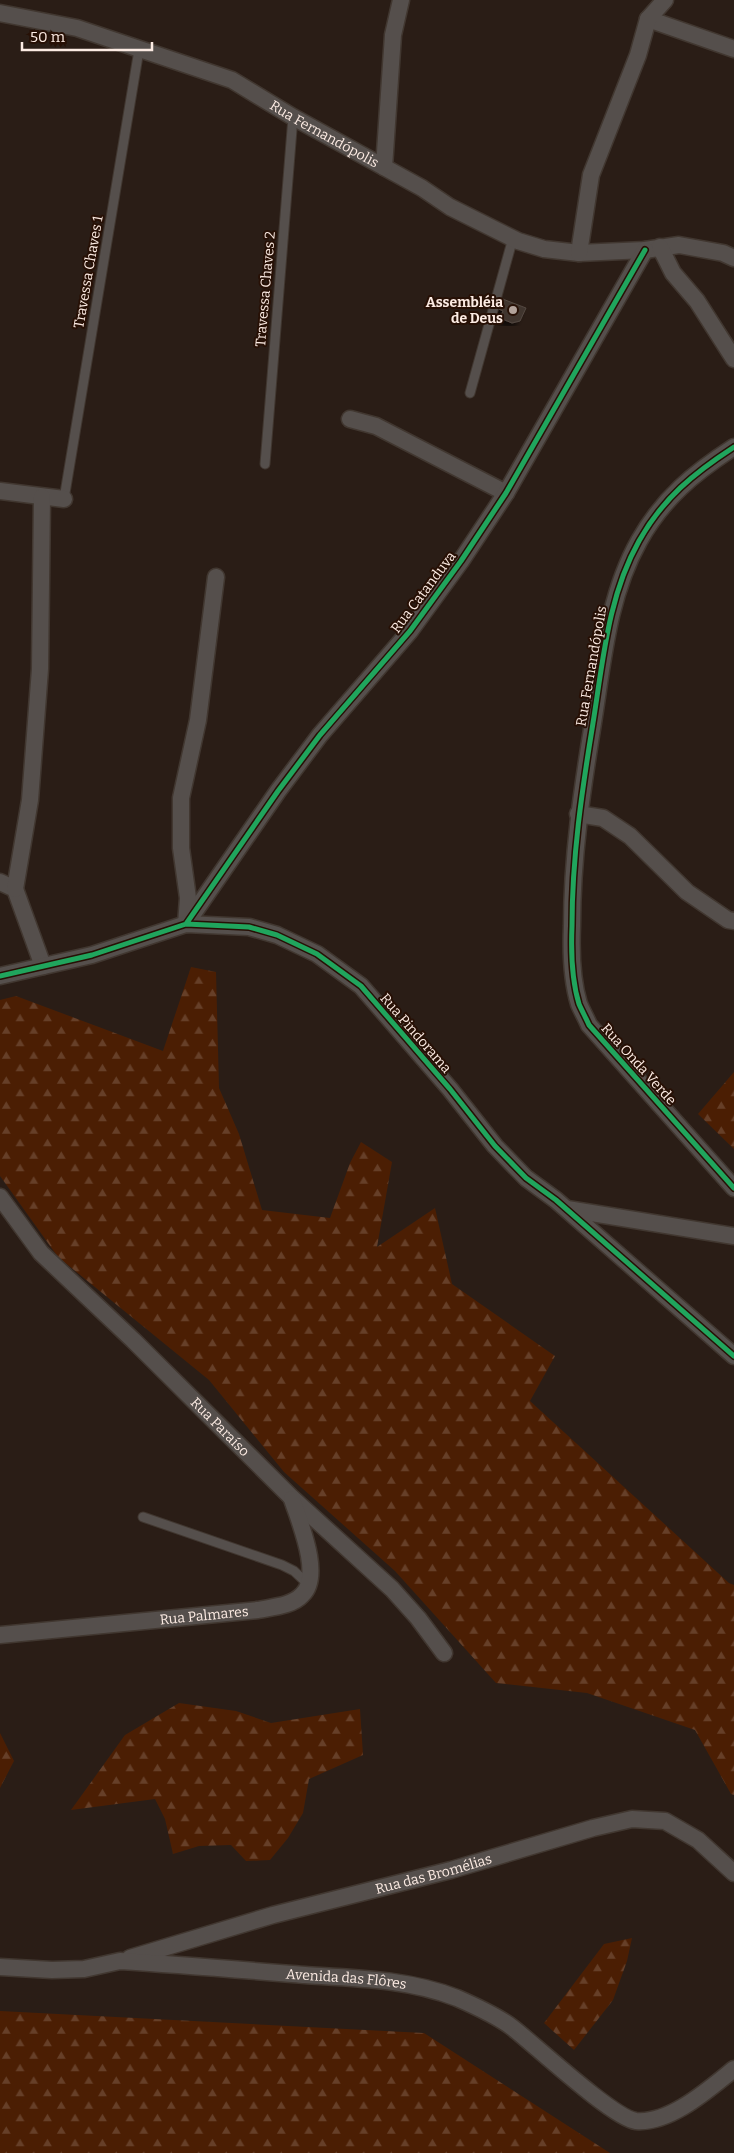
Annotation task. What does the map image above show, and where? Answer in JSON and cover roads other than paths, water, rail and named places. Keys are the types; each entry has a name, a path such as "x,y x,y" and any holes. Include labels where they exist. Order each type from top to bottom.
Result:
{"street":[{"path":"384,167 392,35 401,0"},
{"path":"579,253 590,175 638,55 648,19 665,0"},
{"name":"Rua Fernandópolis","path":"0,14 77,28 232,80 293,117 422,188 450,207 513,238 544,249 579,253 679,245 723,253 734,258"},
{"path":"648,19 734,49"},
{"path":"652,248 697,301 734,359"},
{"name":"Rua Catanduva","path":"186,924 320,734 410,631 461,562 506,493 652,248"},
{"path":"350,419 376,426 506,493"},
{"name":"Rua Fernandópolis","path":"578,814 607,632 619,587 638,542 659,508 693,475 734,446"},
{"path":"0,491 64,499"},
{"path":"42,497 40,678 30,800 7,886 43,966"},
{"path":"186,924 188,898 181,848 181,798 198,720 216,576"},
{"path":"578,814 603,818 630,836 687,892 728,920 734,921"},
{"name":"Rua Onda Verde","path":"578,814 572,894 572,953 579,1004 589,1025 734,1188"},
{"name":"Rua Pindorama","path":"0,976 92,955 186,924 249,927 277,934 317,954 361,986 450,1089 495,1146 526,1178 567,1209 734,1356"},
{"name":"Rua Paraíso","path":"0,1197 41,1253 133,1340 291,1497 392,1589 418,1618 444,1653"},
{"path":"567,1209 734,1236"},
{"path":"291,1497 311,1564 308,1585"},
{"name":"Rua Palmares","path":"0,1635 258,1610 287,1604 302,1595 308,1585"},
{"name":"Rua das Bromélias","path":"120,1961 273,1914 451,1870 593,1828 632,1820 665,1821 698,1840 734,1873"},
{"name":"Avenida das Flôres","path":"0,1967 52,1970 84,1969 120,1961 354,1978 415,1985 456,1998 511,2027 614,2111 634,2121 651,2121 679,2109 706,2092 734,2069"}],"lane":[{"name":"Travessa Chaves 1","path":"64,499 139,50"},
{"name":"Travessa Chaves 2","path":"264,464 293,117"},
{"path":"470,392 513,238"},
{"path":"143,1517 282,1565 294,1571 308,1585"}],"place":[{"name":"Assembléia de Deus","path":"513,310"}]}
